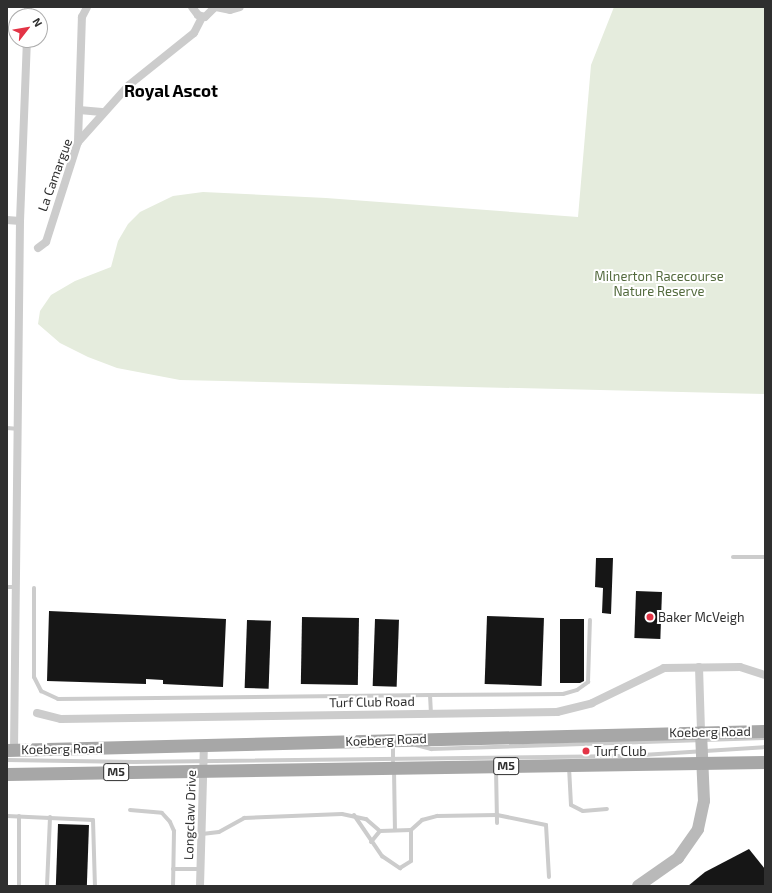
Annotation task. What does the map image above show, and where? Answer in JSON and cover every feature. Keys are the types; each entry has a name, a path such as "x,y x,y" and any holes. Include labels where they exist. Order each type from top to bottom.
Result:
{"main road":[{"name":"Koeberg Road","path":"7,774 204,766 393,763 496,767 569,765 702,746 765,731"},
{"name":"Koeberg Road","path":"9,753 204,745 393,740 702,746 765,762"},
{"path":"638,886 678,858 695,835 703,812 702,746"}],"street":[{"path":"78,142 82,17 87,7"},
{"path":"192,7 202,17"},
{"path":"216,7 230,10 240,7"},
{"name":"La Camargue","path":"38,248 46,242 78,142 102,112 128,85 189,37 202,17 212,14 216,7"},
{"path":"9,753 17,587 20,430 20,221 27,48"},
{"path":"79,110 102,112"},
{"path":"7,220 20,221"},
{"name":"Turf Club Road","path":"37,714 61,719 431,713 574,709 654,670 740,667 765,675"},
{"path":"699,668 702,746"},
{"name":"Longclaw Drive","path":"200,886 204,745"}],"lane":[{"path":"7,428 20,430"},
{"path":"733,557 765,557"},
{"path":"7,587 17,587"},
{"path":"34,588 34,677 41,690 58,699 564,694 577,690 588,682 590,620"},
{"path":"430,695 431,713"},
{"path":"393,763 627,756 765,738"},
{"path":"393,740 395,830"},
{"path":"702,746 765,747"},
{"path":"9,753 204,766"},
{"path":"569,765 571,805 584,811 607,809"},
{"path":"496,767 497,823"},
{"path":"130,810 166,816 174,831 173,886"},
{"path":"354,815 382,856 404,868 411,861 411,830"},
{"path":"202,834 219,832 244,818 354,815 366,819 380,831 411,830 422,820 437,816 497,815 546,825 549,877"},
{"path":"7,816 93,820 95,886"},
{"path":"19,816 19,886"},
{"path":"47,886 50,817"},
{"path":"371,842 380,831"},
{"path":"173,869 201,869"}],"green space":[{"name":"Milnerton Racecourse Nature Reserve","path":"614,7 765,7 765,394 180,380 117,368 88,357 60,343 38,324 40,311 51,295 75,281 111,267 118,241 128,224 140,212 173,196 203,192 326,198 578,217 591,65"}],"building":[{"path":"596,558 613,558 611,614 602,613 603,588 595,587"},
{"name":"Baker McVeigh","path":"636,591 662,592 660,639 634,638"},
{"path":"49,611 226,619 223,687 163,684 163,680 146,679 146,684 47,681"},
{"path":"487,616 544,618 542,686 485,684"},
{"path":"302,617 359,618 358,685 301,684"},
{"path":"375,619 399,620 397,687 373,686"},
{"path":"560,619 584,619 584,681 580,683 560,683"},
{"path":"247,620 271,621 269,689 245,688"},
{"path":"58,824 89,825 87,886 56,886"},
{"path":"749,849 765,869 765,886 688,886 705,872"}],"place":[{"name":"Baker McVeigh","path":"650,617"},
{"name":"Turf Club","path":"586,751"}],"district":[{"name":"Royal Ascot","path":"171,91"}]}
